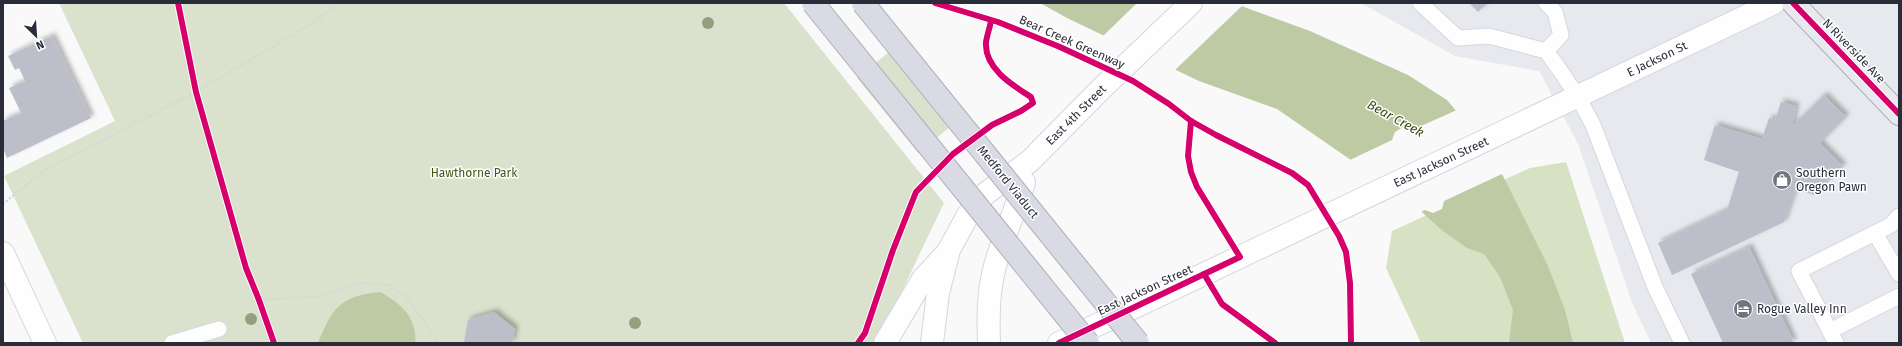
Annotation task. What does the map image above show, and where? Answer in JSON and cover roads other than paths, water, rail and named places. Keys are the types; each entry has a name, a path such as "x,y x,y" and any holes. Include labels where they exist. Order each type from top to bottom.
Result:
{"highway":[{"path":"814,3 1088,343"},
{"name":"Medford Viaduct","path":"863,3 1138,343"}],"main road":[{"name":"East 4th Street","path":"932,343 938,293 949,250 968,215 985,194 1030,161 1100,90 1191,3"},
{"name":"E Jackson St","path":"1540,115 1774,3"},
{"name":"N Riverside Ave","path":"1793,3 1899,114"},
{"name":"East Jackson Street","path":"1059,343 1540,115"},
{"name":"East 4th Street","path":"989,343 989,306 995,266 1016,208 1030,161"},
{"path":"885,343 923,279 949,250"},
{"path":"3,253 45,343"}],"lane":[{"path":"1420,3 1458,38 1489,36 1546,51 1578,97 1593,125 1655,287 1682,343"},
{"path":"1546,3 1555,12 1561,35 1546,51"},
{"path":"1899,216 1891,224 1875,233 1799,271 1833,337 1899,296"},
{"path":"1875,233 1899,274"},
{"path":"172,343 219,329"}],"water":[{"name":"Bear Creek","path":"1040,3 1233,3 1310,31 1408,75 1447,100 1479,138 1501,172 1548,266 1565,310 1573,343 1509,343 1513,310 1500,277 1484,254 1467,248 1443,231 1406,198 1277,109 1199,81 1067,18"},
{"path":"381,292 392,299 409,316 414,328 415,343 318,343 328,320 347,300 367,294"}],"place":[{"name":"Southern Oregon Pawn","path":"1782,180"},
{"name":"Rogue Valley Inn","path":"1743,309"}],"park label":[{"name":"Hawthorne Park","path":"474,173"}]}
